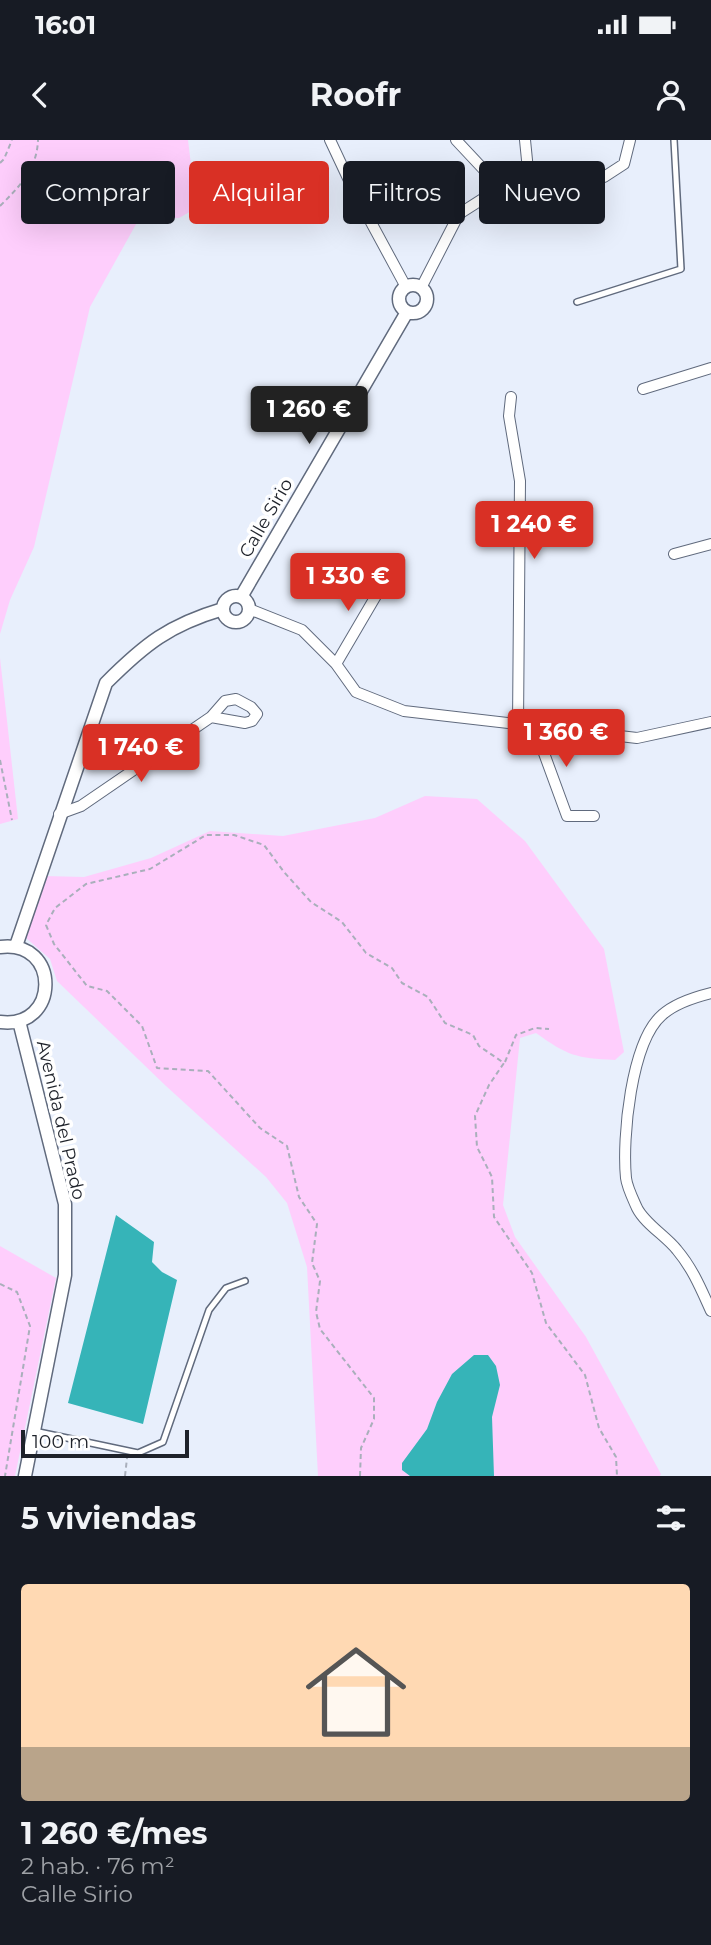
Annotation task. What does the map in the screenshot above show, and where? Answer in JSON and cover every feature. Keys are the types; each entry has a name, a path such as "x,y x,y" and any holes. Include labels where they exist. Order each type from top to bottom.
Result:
{"street":[{"path":"330,140 353,189 406,286"},
{"path":"456,140 479,165"},
{"path":"525,140 527,161"},
{"path":"605,176 625,164 630,140"},
{"path":"421,288 459,214 479,201"},
{"path":"406,286 421,288 426,293 425,307 414,314 407,312 399,302 399,296 406,286"},
{"name":"Calle Sirio","path":"241,597 407,312"},
{"path":"643,389 711,368"},
{"path":"511,397 509,416 520,481 518,724"},
{"path":"674,554 711,544"},
{"path":"336,664 387,577"},
{"path":"236,596 248,604 248,609 245,618 236,622 226,618 223,609 226,600 236,596"},
{"path":"16,946 106,683 138,650 174,627 223,609"},
{"path":"248,609 302,630 336,664 356,692 404,710 637,738 711,722"},
{"path":"59,814 81,806 211,717"},
{"path":"534,726 567,816 594,817"},
{"path":"0,947 16,946 34,957 46,975 46,990 42,1003 32,1014 19,1021 0,1022"},
{"path":"711,993 691,998 663,1014 647,1035 636,1062 634,1075 627,1126 626,1180 638,1210 677,1250 694,1273 711,1311"},
{"name":"Avenida del Prado","path":"19,1021 65,1204 65,1275 25,1476"}],"lane":[{"path":"577,302 681,270 674,140"},
{"path":"34,1431 138,1453 163,1442 209,1310 226,1288 245,1282"}],"path":[{"path":"0,163 12,140"},
{"path":"0,206 27,176 37,155 38,140"},
{"path":"0,760 12,820"},
{"path":"360,1476 361,1448 374,1419 374,1398 320,1329 316,1312 320,1281 312,1263 317,1224 299,1197 287,1146 260,1128 208,1071 157,1068 142,1026 107,991 87,986 54,944 46,925 55,908 86,884 150,869 206,835 234,835 264,845 311,902 342,922 366,953 392,968 402,984 428,997 445,1023 473,1035 479,1046 504,1063"},
{"path":"549,1029 535,1028 516,1035 475,1116 477,1147 492,1177 494,1217 532,1273 546,1323 585,1375 599,1428 616,1457 617,1476"},
{"path":"0,1284 17,1292 30,1326 5,1476"},
{"path":"125,1476 127,1450"}],"shaded area":[{"path":"0,140 188,140 191,161 189,212 179,218 175,218 175,161 21,161 21,224 136,224 90,307 34,547 10,600 0,634"},
{"path":"0,658 18,819 0,824"},
{"path":"425,796 477,799 525,841 604,949 624,1052 615,1060 591,1058 556,1047 536,1033 520,1038 503,1205 515,1237 586,1337 660,1476 318,1476 307,1267 287,1203 266,1177 57,981 50,959 25,937 45,876 84,877 151,858 210,831 283,836 375,818"},
{"path":"0,1246 56,1278 15,1476 0,1476"}],"water":[{"path":"116,1215 154,1242 152,1262 162,1272 177,1280 143,1424 68,1403"},
{"path":"474,1355 488,1355 496,1366 500,1385 492,1417 494,1476 410,1476 402,1470 402,1463 427,1429 452,1374"}]}
